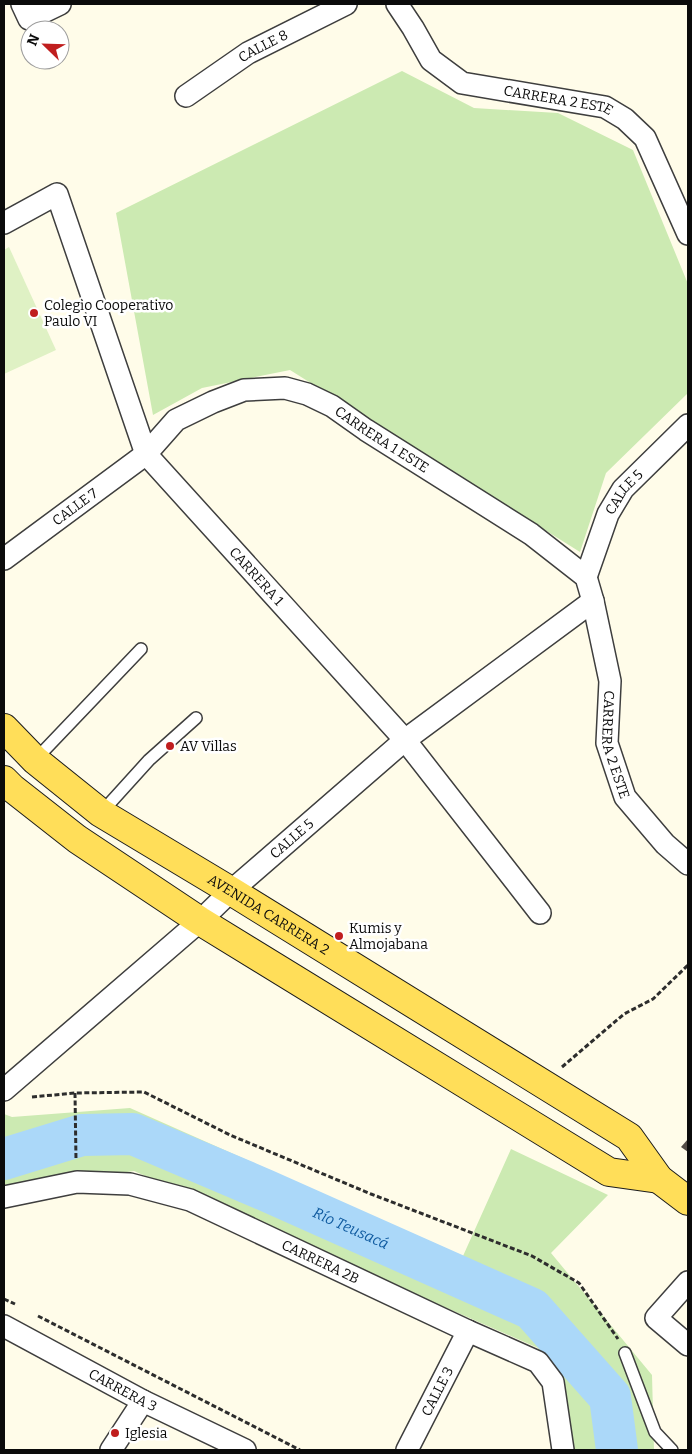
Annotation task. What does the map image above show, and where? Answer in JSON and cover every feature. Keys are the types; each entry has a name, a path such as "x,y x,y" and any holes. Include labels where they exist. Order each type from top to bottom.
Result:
{"main road":[{"name":"AVENIDA CARRERA 2","path":"4,728 35,760 101,812 628,1137 659,1179 688,1201"},
{"path":"6,788 35,760"},
{"name":"AVENIDA CARRERA 2","path":"6,788 77,839 200,921 609,1172 659,1179"}],"street":[{"path":"25,11 60,4"},
{"name":"CALLE 8","path":"186,96 248,53 346,4"},
{"name":"CARRERA 2 ESTE","path":"397,4 431,60 462,82 605,107 625,118 645,138 688,234"},
{"name":"CARRERA 1","path":"4,223 57,194 146,454 405,740 540,913"},
{"name":"CARRERA 1 ESTE","path":"146,454 176,420 213,402 244,390 285,388 307,394 332,406 366,430 531,534 586,577"},
{"name":"CALLE 5","path":"586,577 608,514 623,489 688,425"},
{"name":"CALLE 7","path":"4,559 146,454"},
{"path":"586,577 593,601"},
{"name":"CARRERA 2 ESTE","path":"593,601 610,681 607,743 625,797 665,844 688,864"},
{"name":"CALLE 5","path":"4,1090 200,921 231,891 405,740 593,601"},
{"name":"CARRERA 2B","path":"4,1197 77,1182 130,1184 190,1200 538,1362 553,1382 563,1450"},
{"path":"688,1282 656,1318 688,1345"},
{"name":"CARRERA 3","path":"4,1326 143,1401 245,1450"},
{"name":"CALLE 3","path":"407,1450 468,1331"},
{"path":"111,1450 143,1401"}],"lane":[{"path":"35,760 141,649"},
{"path":"101,812 149,760 196,718"},
{"path":"625,1352 655,1432 672,1450"}],"path":[{"path":"544,1085 576,1054 624,1014 654,999 688,965"},
{"path":"30,1097 75,1093 144,1092 230,1136 371,1194 532,1256 579,1284 613,1330 625,1352"},
{"path":"75,1093 77,1182"},
{"path":"4,1299 21,1308"},
{"path":"30,1312 300,1450"}],"green space":[{"path":"402,71 474,108 558,113 633,150 688,284 688,393 606,473 580,552 290,370 202,388 153,415 116,213"},
{"path":"9,247 56,350 4,374 4,250"},
{"path":"130,1108 463,1256 511,1149 608,1195 551,1253 652,1375 654,1450 563,1450 538,1348 134,1171 4,1190 4,1114 12,1117"}],"building":[{"path":"688,1139 688,1152 681,1147"}],"waterway":[{"name":"Río Teusacá","path":"4,1159 82,1135 133,1134 265,1190 532,1309 610,1397 617,1450"}],"place":[{"name":"Colegio Cooperativo Paulo VI","path":"34,313"},
{"name":"AV Villas","path":"170,746"},
{"name":"Kumis y Almojabana","path":"339,936"},
{"name":"Iglesia","path":"115,1433"}]}
